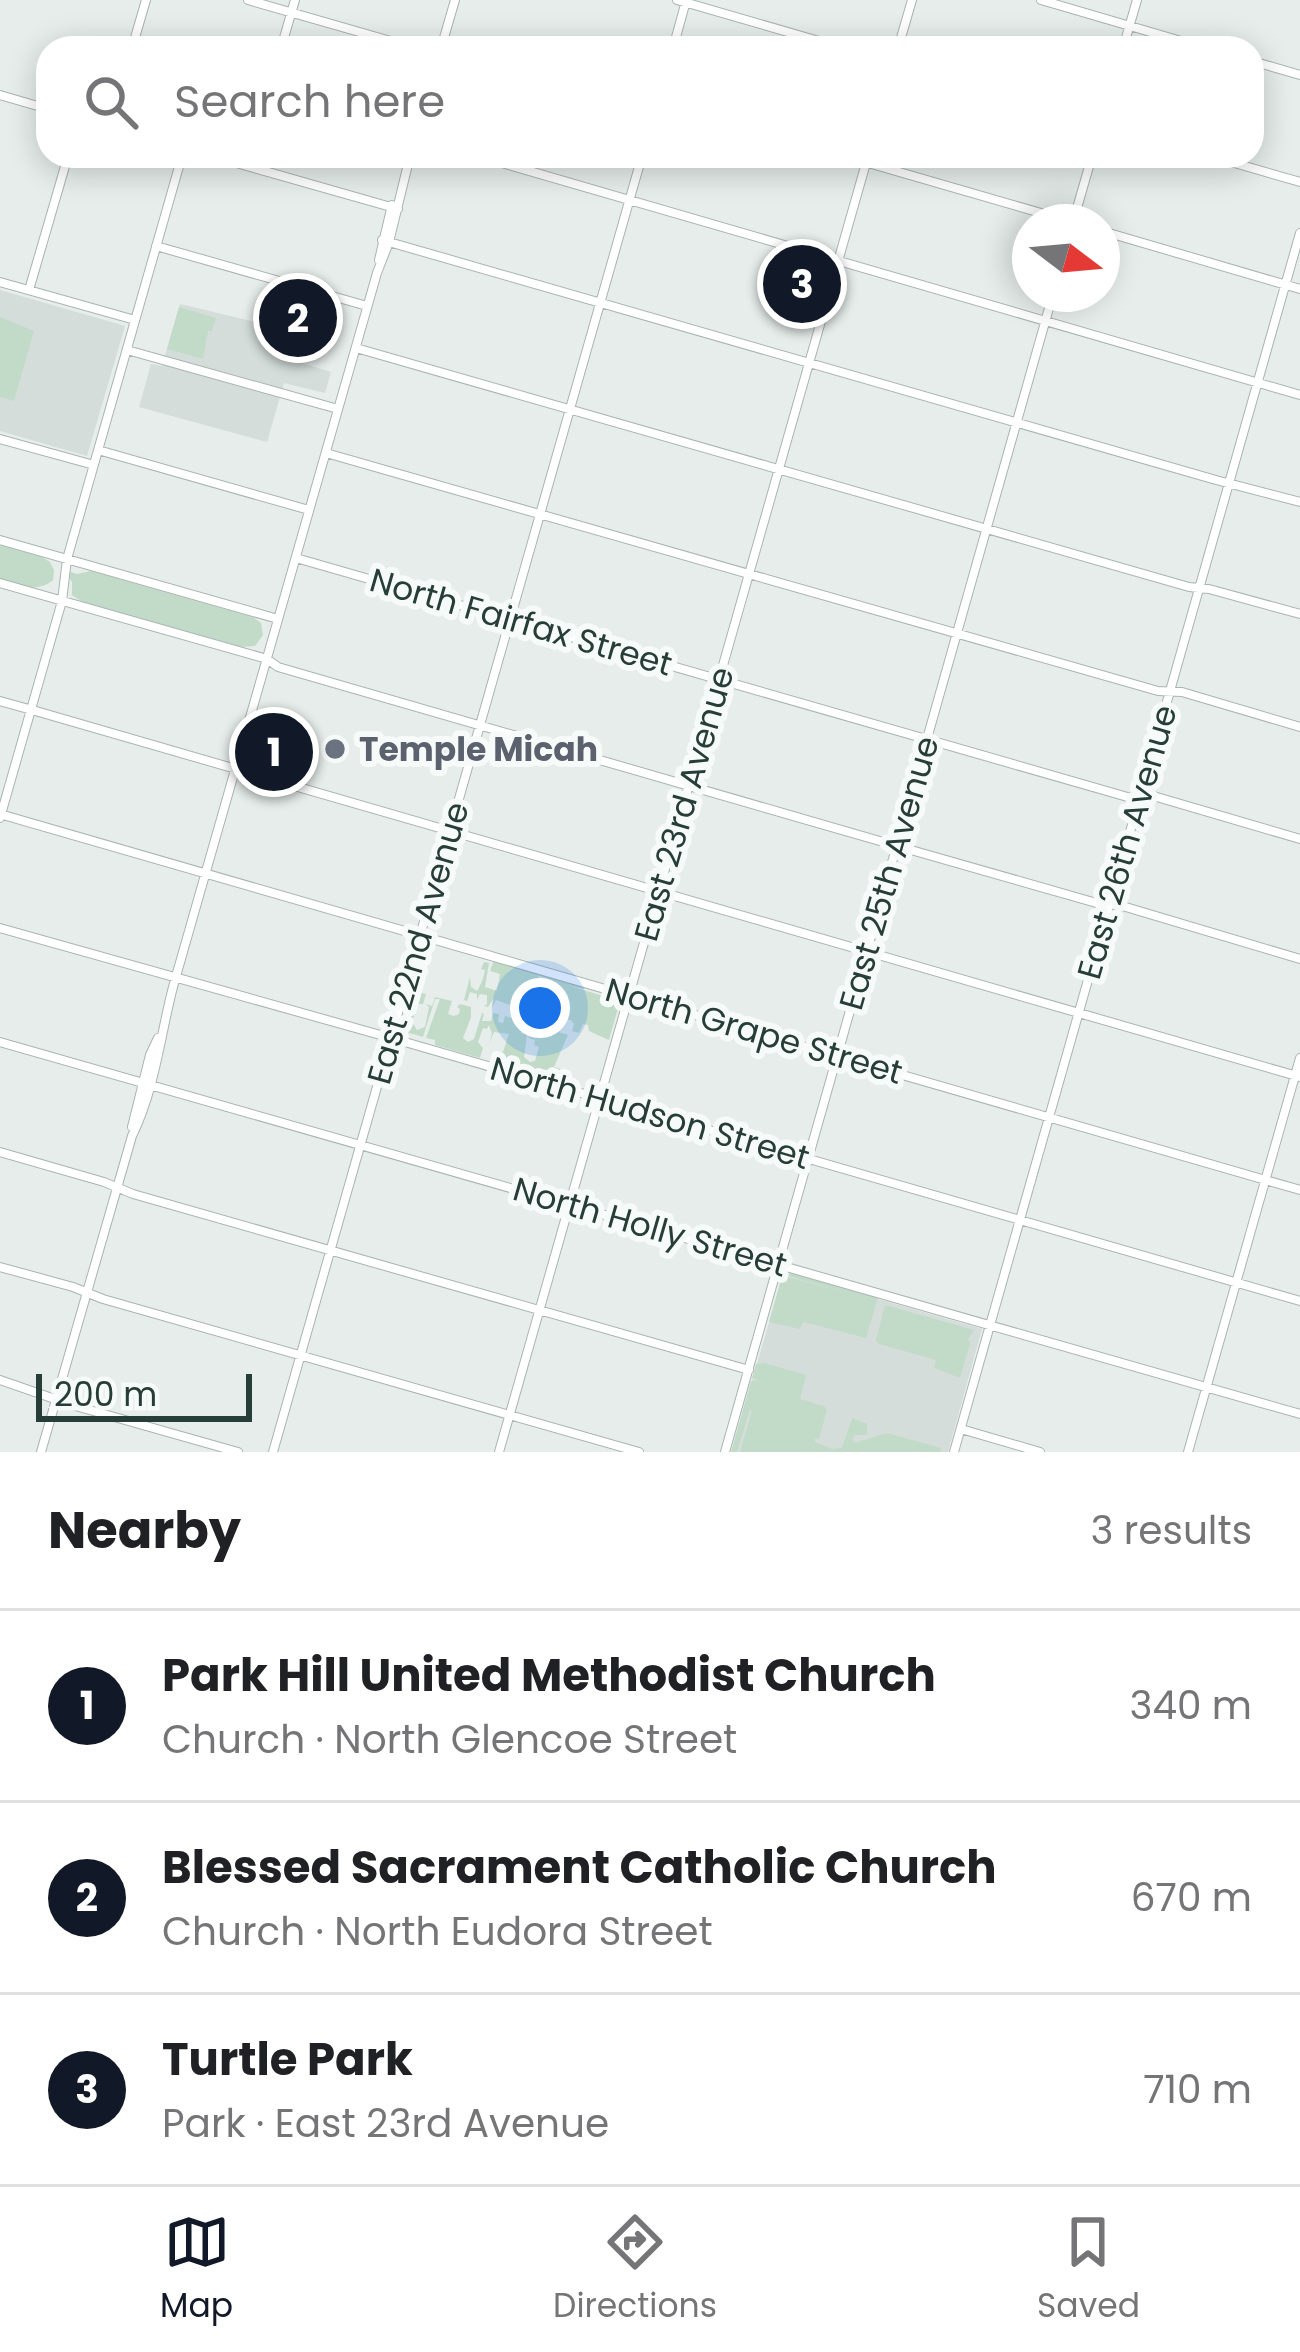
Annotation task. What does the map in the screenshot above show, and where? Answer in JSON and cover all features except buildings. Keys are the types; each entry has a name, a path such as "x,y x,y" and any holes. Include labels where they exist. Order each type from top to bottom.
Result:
{"street":[{"path":"136,36 146,0"},
{"path":"248,0 374,36"},
{"path":"285,36 295,0"},
{"path":"444,36 455,0"},
{"path":"902,36 912,0"},
{"path":"1042,0 1164,36"},
{"path":"1126,36 1137,0"},
{"path":"676,36 683,1 802,36"},
{"path":"1264,65 1300,75"},
{"path":"0,95 36,106"},
{"path":"29,290 65,168"},
{"path":"0,816 62,601 67,559 179,168"},
{"path":"271,168 394,208"},
{"path":"41,1452 407,168"},
{"path":"519,168 1300,395"},
{"name":"East 22nd Avenue","path":"273,1452 639,168"},
{"name":"East 23rd Avenue","path":"499,1452 864,168"},
{"path":"896,168 1013,204"},
{"path":"1077,204 1088,168"},
{"path":"1252,168 1300,182"},
{"name":"East 26th Avenue","path":"954,1452 1300,233"},
{"path":"1120,236 1300,289"},
{"path":"386,241 1300,502"},
{"path":"156,246 367,306"},
{"path":"0,282 135,320"},
{"name":"East 25th Avenue","path":"725,1452 1048,312"},
{"path":"356,348 1300,614"},
{"path":"127,350 338,409"},
{"path":"0,439 94,465"},
{"path":"98,450 309,510"},
{"path":"326,453 1158,692 1182,692 1300,727"},
{"path":"0,540 278,619"},
{"name":"North Fairfax Street","path":"296,558 927,740 1132,797 1150,795 1300,839"},
{"path":"0,583 267,658 284,668 480,726 1300,959"},
{"path":"0,701 1298,1077"},
{"name":"North Grape Street","path":"0,816 1300,1190"},
{"name":"North Hudson Street","path":"0,928 1300,1301"},
{"name":"North Holly Street","path":"0,1042 1300,1414"},
{"path":"1188,1452 1300,1058"},
{"path":"0,1152 749,1370"},
{"path":"0,1267 639,1452"},
{"path":"0,1380 238,1452"},
{"path":"961,1429 1040,1452"}],"shaded area":[{"path":"0,290 125,326 87,456 0,431"},
{"path":"180,304 263,324 261,336 303,344 299,362 331,372 325,393 284,383 267,442 139,407 151,364 162,366"},
{"path":"784,1272 982,1329 948,1452 731,1452"}],"green space":[{"path":"179,307 216,318 208,331 203,359 167,349"},
{"path":"0,317 34,331 14,401 0,397"},
{"path":"0,545 50,562 53,580 34,587 0,579"},
{"path":"65,570 91,571 253,617 261,623 263,635 255,646 241,647 84,603 72,595"},
{"path":"494,960 620,1001 609,1040 589,1031 588,1025 583,1024 579,1033 572,1031 571,1020 559,1019 557,1026 548,1024 550,1016 542,1014 538,1021 539,979 550,980 539,976 537,982 530,982 524,1017 512,1012 513,1006 496,1000 492,1008 494,998 484,1006 487,995 480,994 477,1000 477,994 470,992 464,1000 470,977 471,987 477,991 480,986 484,962 489,963 485,987 497,991 500,974 490,971"},
{"path":"418,992 426,994 412,1022 417,1030 425,1027 429,1007 425,1004 432,1006 435,997 452,1001 448,1014 454,1016 460,1004 471,1007 463,1038 468,1042 474,1039 482,1013 482,1021 491,1021 493,1013 499,1014 498,1022 503,1023 505,1016 522,1021 521,1033 527,1035 524,1057 530,1062 535,1061 539,1047 528,1038 533,1028 568,1035 554,1067 570,1072 568,1079 529,1072 529,1064 524,1071 497,1063 509,1034 494,1032 489,1044 489,1025 478,1042 483,1048 480,1058 435,1045 435,1040 426,1038 440,999 435,999 423,1037 406,1032"},
{"path":"790,1272 878,1297 866,1338 803,1322 800,1329 769,1322 782,1276 787,1283 788,1277 846,1293 789,1276"},
{"path":"885,1305 974,1330 967,1341 971,1340 960,1378 934,1368 936,1360 879,1344"},
{"path":"756,1364 806,1375 800,1399 827,1410 815,1442 842,1448 852,1418 867,1424 867,1435 855,1435 855,1443 887,1433 941,1448 940,1452 740,1452 750,1409 737,1452 731,1452 751,1381 759,1380 752,1378"}],"place":[{"name":"Turtle Park","path":"802,284"},
{"name":"Blessed Sacrament Catholic Church","path":"298,318"},
{"name":"Temple Micah","path":"335,749"},
{"name":"Park Hill United Methodist Church","path":"274,752"}]}
